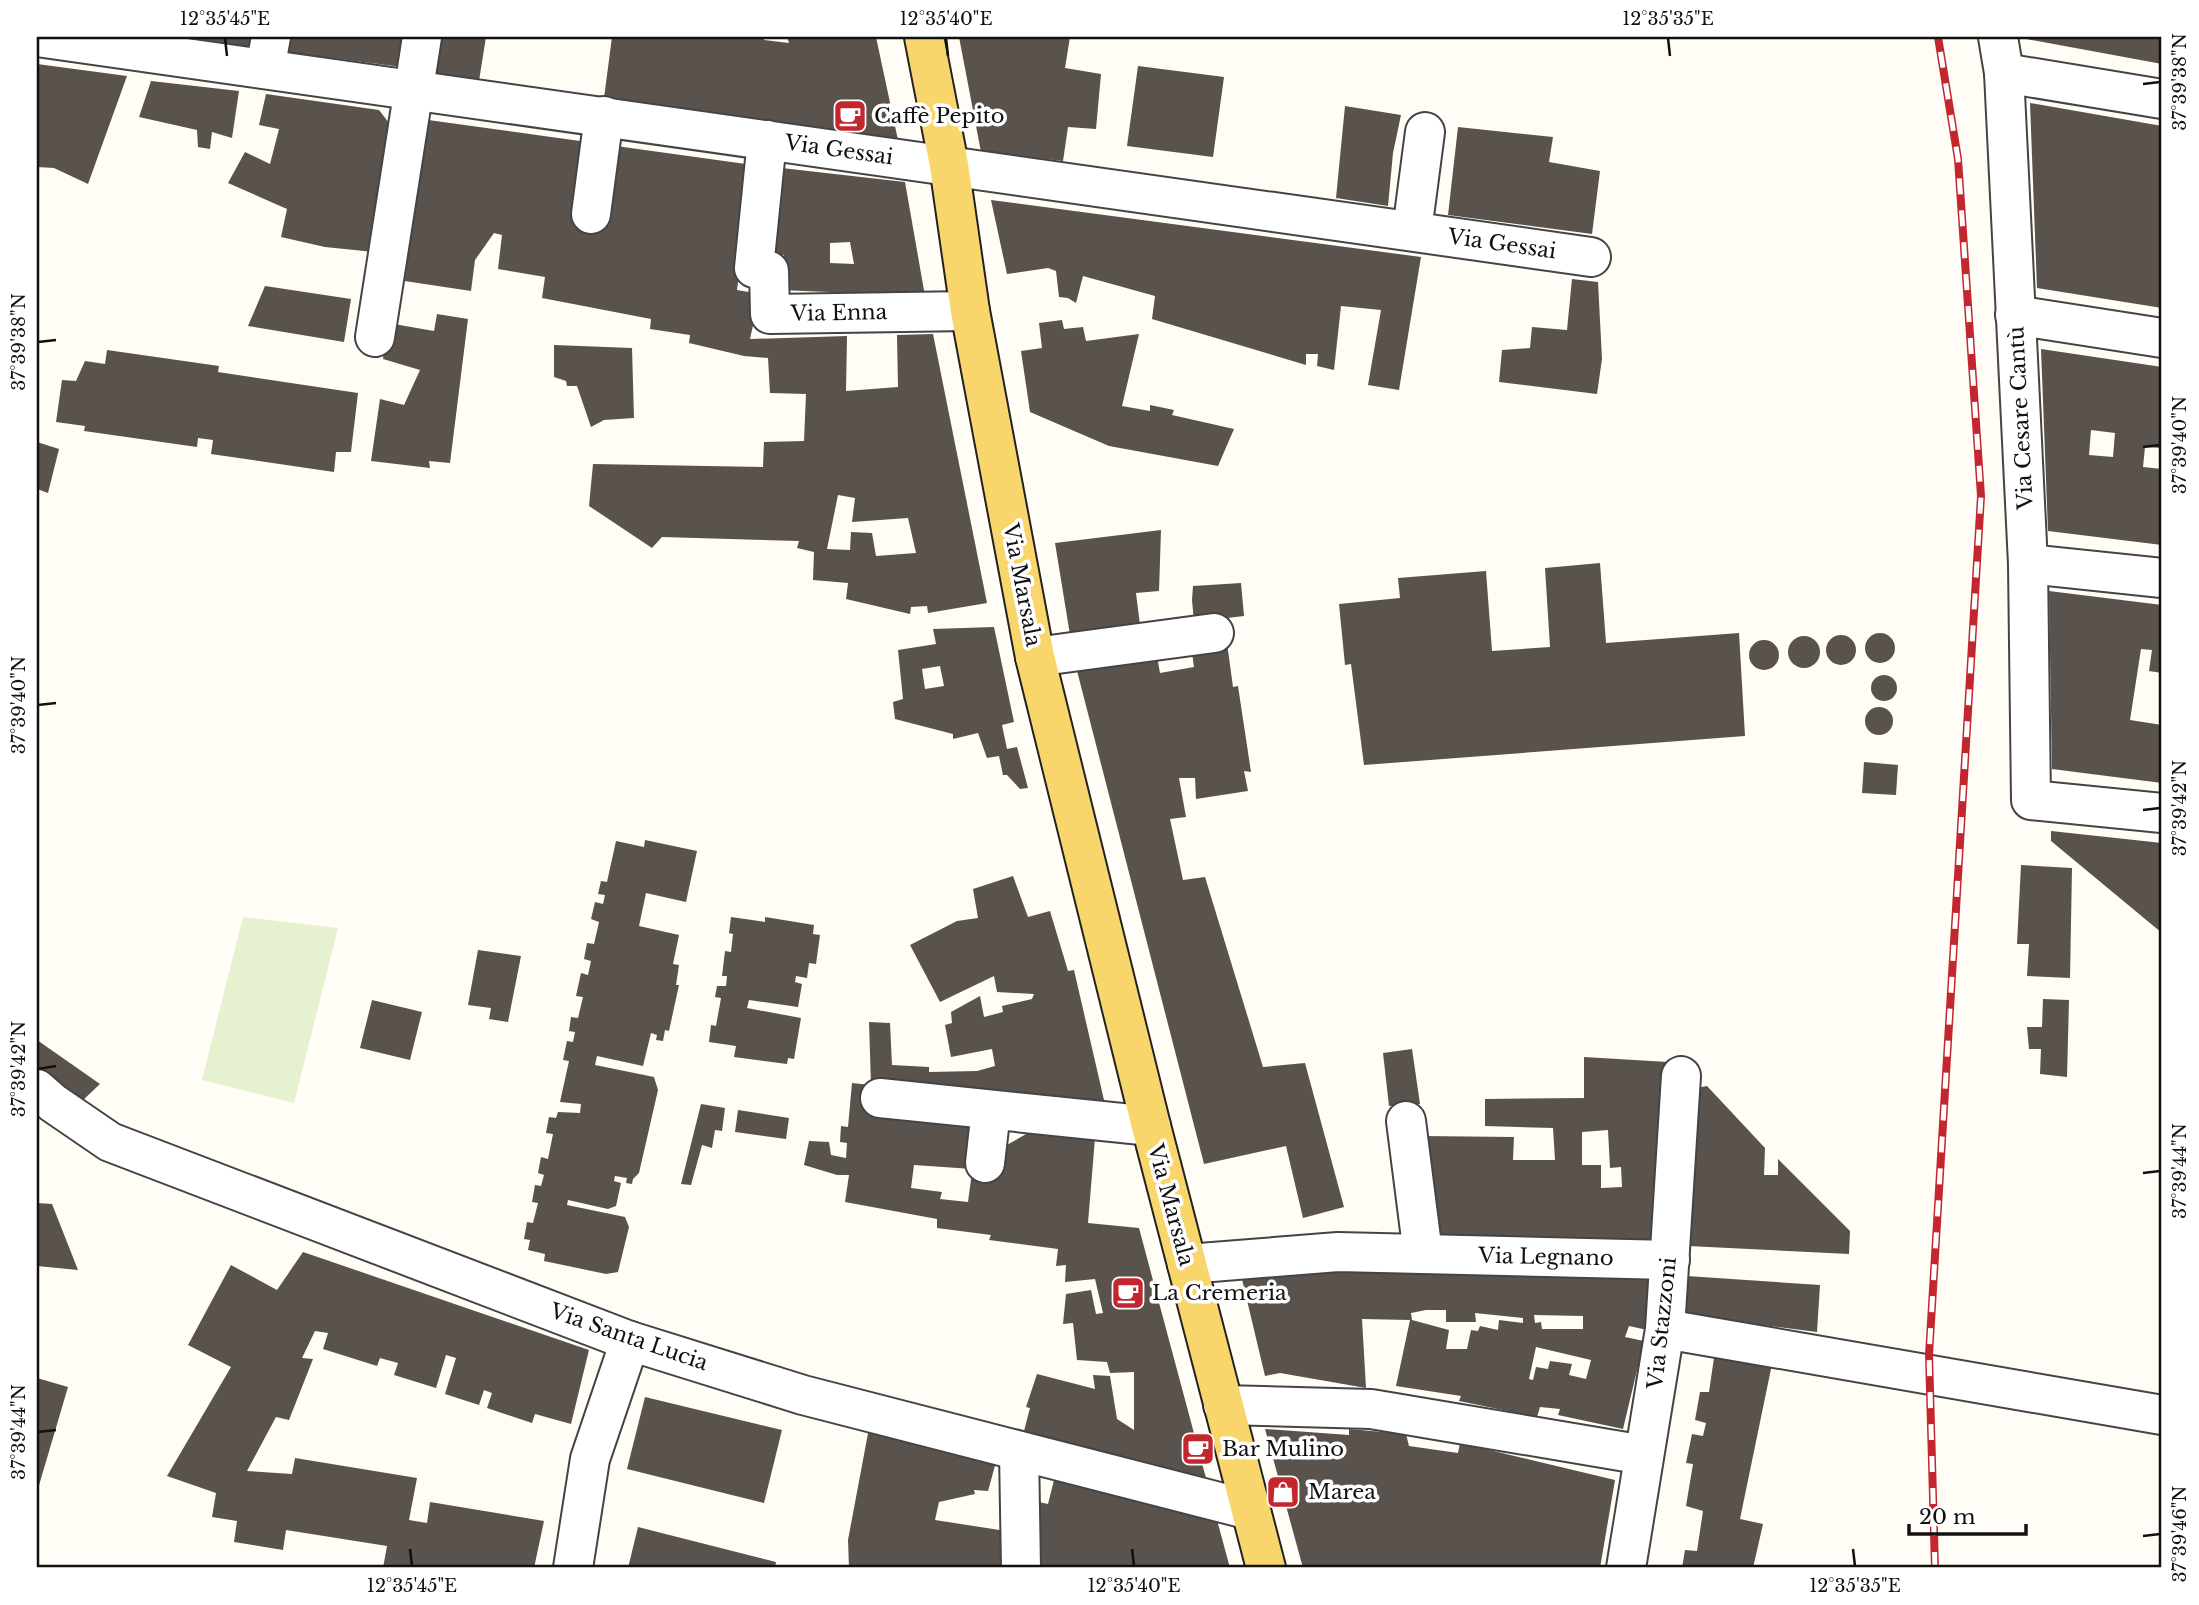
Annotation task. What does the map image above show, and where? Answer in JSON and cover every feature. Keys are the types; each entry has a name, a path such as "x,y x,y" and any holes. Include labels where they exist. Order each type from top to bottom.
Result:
{"main road":[{"name":"Via Marsala","path":"924,37 949,165 970,311 1035,657 1151,1126 1266,1568"}],"street":[{"name":"Via Gessai","path":"37,37 268,53 413,89 1591,257"},
{"path":"375,337 422,37"},
{"path":"2001,55 2162,99"},
{"name":"Via Cesare Cantù","path":"2001,55 2028,564 2031,800 2162,813"},
{"path":"591,214 604,116"},
{"path":"1412,232 1424,132"},
{"name":"Via Enna","path":"767,139 754,268 769,271 770,314 970,311"},
{"path":"2015,315 2162,338"},
{"path":"2028,564 2162,578"},
{"path":"1035,657 1214,633"},
{"name":"Via Stazzoni","path":"1626,1568 1665,1329 1681,1076"},
{"name":"Via Santa Lucia","path":"37,1089 52,1103 110,1142 630,1340 803,1395 1250,1510"},
{"name":"Via Marsala","path":"880,1098 1151,1126"},
{"path":"985,1163 991,1110"},
{"path":"1406,1121 1423,1254"},
{"name":"Via Legnano","path":"1187,1264 1338,1252 1670,1260"},
{"path":"1665,1329 2162,1415"},
{"path":"573,1568 590,1459 630,1340"},
{"path":"1223,1405 1371,1409 1644,1455"},
{"path":"1018,1451 1021,1568"}],"green space":[{"path":"243,917 338,928 294,1103 202,1080"}],"building":[{"path":"187,37 256,37 254,48"},
{"path":"288,37 407,37 402,67 285,52"},
{"path":"435,37 486,37 479,81 430,75"},
{"path":"612,37 765,37 764,40 789,43 787,37 876,37 898,140 604,98"},
{"path":"959,37 1070,37 1065,68 1101,74 1096,129 1068,127 1063,161 981,152"},
{"path":"2162,37 2162,64 2021,38"},
{"path":"37,64 127,76 88,184 54,168 37,167"},
{"path":"1138,66 1224,77 1213,157 1127,146"},
{"path":"151,81 239,91 232,138 212,132 210,149 198,147 197,130 139,117"},
{"path":"266,94 379,110 393,128 374,252 325,247 281,237 287,209 228,183 245,152 270,164 279,129 259,125"},
{"path":"2030,103 2162,126 2162,308 2037,288"},
{"path":"1345,106 1401,115 1393,153 1388,206 1336,198"},
{"path":"421,119 753,165 737,290 760,294 750,339 847,336 846,391 898,387 897,335 933,334 987,603 928,613 927,606 911,607 910,614 846,599 848,583 813,580 814,552 797,548 799,541 662,537 652,548 589,506 593,464 763,467 764,442 804,441 806,394 770,393 768,358 744,356 689,343 690,335 650,329 651,319 542,298 545,277 498,269 502,235 494,233 475,260 471,291 398,280","holes":["838,495 855,498 852,522 908,518 916,553 876,556 872,533 851,532 850,550 827,549"]},
{"path":"1458,127 1553,137 1549,162 1600,171 1592,234 1448,215"},
{"path":"773,167 905,182 925,296 780,290 784,255 765,254","holes":["850,242 854,264 830,263 830,243"]},
{"path":"991,200 1421,257 1399,390 1368,385 1381,310 1341,306 1334,370 1317,366 1318,354 1306,354 1306,365 1152,319 1155,296 1083,276 1076,303 1059,297 1056,271 1048,268 1007,274"},
{"path":"1572,279 1598,282 1602,359 1597,394 1499,382 1502,350 1530,348 1532,327 1567,330"},
{"path":"265,286 351,299 344,342 248,326"},
{"path":"437,314 468,319 450,463 429,461 430,468 371,461 380,399 404,405 420,370 383,359 388,323 434,331"},
{"path":"1062,320 1064,329 1083,327 1086,341 1139,334 1122,406 1150,411 1150,405 1174,410 1172,415 1234,429 1218,466 1109,446 1030,412 1021,351 1042,348 1039,323"},
{"path":"554,345 632,348 634,418 604,420 591,427 577,386 567,386 566,381 554,377"},
{"path":"2041,349 2162,367 2162,448 2145,447 2143,467 2162,469 2162,545 2048,531","holes":["2091,430 2115,433 2113,457 2089,455"]},
{"path":"107,350 219,366 218,372 358,393 351,452 336,452 334,472 211,454 213,440 198,438 197,447 84,431 85,426 56,422 62,380 76,381 85,361 105,364"},
{"path":"37,442 59,449 48,493 37,489"},
{"path":"1161,530 1159,591 1136,593 1141,633 1071,641 1055,543"},
{"path":"1600,563 1606,643 1739,633 1745,736 1364,765 1351,664 1345,665 1339,604 1400,598 1398,578 1486,571 1492,651 1550,647 1545,568"},
{"path":"1241,583 1244,616 1194,622 1193,586"},
{"path":"2049,591 2162,605 2162,673 2149,671 2152,650 2141,649 2130,720 2162,725 2162,783 2052,769"},
{"path":"994,627 1014,722 1002,725 1007,749 1017,747 1028,788 1020,789 1007,775 1003,775 999,756 987,758 978,733 953,739 953,734 895,719 893,702 903,699 898,650 936,644 933,629","holes":["940,666 944,686 925,689 922,669"]},
{"path":"1880,633 1891,637 1895,648 1891,659 1880,663 1869,659 1865,648 1869,637"},
{"path":"1841,635 1852,639 1856,650 1852,661 1841,665 1830,661 1826,650 1830,639"},
{"path":"1804,636 1815,641 1820,652 1815,663 1804,668 1793,663 1788,652 1793,641"},
{"path":"1764,640 1775,644 1779,655 1775,666 1764,670 1753,666 1749,655 1753,644"},
{"path":"1227,643 1233,687 1238,686 1251,772 1244,771 1248,791 1196,799 1195,778 1179,778 1186,817 1170,819 1183,880 1205,877 1263,1067 1305,1063 1344,1207 1303,1218 1286,1146 1204,1164 1075,663 1156,651 1160,673 1194,667 1191,646"},
{"path":"1884,675 1893,679 1897,688 1893,697 1884,701 1875,697 1871,688 1875,679"},
{"path":"1879,707 1889,711 1893,721 1889,731 1879,735 1869,731 1865,721 1869,711"},
{"path":"1864,762 1898,765 1896,795 1862,793"},
{"path":"2051,831 2162,843 2162,933 2051,841"},
{"path":"645,840 697,851 686,902 646,893 639,926 679,935 673,964 679,965 676,985 679,985 669,1031 665,1030 663,1041 656,1040 657,1035 651,1033 643,1066 597,1056 595,1065 654,1077 658,1090 639,1173 632,1184 626,1183 627,1178 615,1176 614,1181 621,1183 616,1206 608,1209 568,1200 567,1205 625,1217 629,1227 618,1272 606,1274 544,1261 545,1254 528,1250 530,1240 524,1239 527,1222 533,1223 538,1203 532,1202 535,1185 541,1186 544,1175 538,1173 541,1157 548,1159 553,1134 546,1133 549,1117 556,1118 558,1112 580,1113 581,1104 560,1102 569,1061 563,1060 567,1041 573,1042 575,1032 569,1031 571,1017 578,1018 583,997 576,996 581,973 588,975 591,961 584,959 587,943 594,944 599,922 591,919 595,902 603,904 605,895 598,894 601,881 607,882 616,841 644,847"},
{"path":"2021,865 2072,868 2070,978 2027,976 2029,944 2017,944"},
{"path":"1013,876 1028,917 1050,911 1068,971 1074,970 1107,1113 871,1085 869,1022 890,1023 892,1065 929,1067 929,1072 977,1071 995,1066 992,1049 951,1057 945,1025 952,1023 951,1012 980,996 984,1017 1003,1012 1002,1006 1032,999 1034,994 997,992 994,976 940,1002 910,945 957,921 978,918 973,889"},
{"path":"731,917 765,922 765,917 814,925 813,934 820,935 816,964 809,963 807,978 796,976 795,982 802,984 798,1007 749,1000 747,1008 801,1018 794,1059 788,1058 787,1064 734,1057 736,1046 709,1042 711,1025 716,1026 721,998 715,997 717,986 726,986 727,976 722,976 725,951 731,952"},
{"path":"478,950 521,956 508,1022 489,1019 491,1008 468,1005"},
{"path":"2043,999 2069,1000 2067,1077 2040,1074 2041,1049 2029,1049 2027,1027 2042,1027"},
{"path":"372,1000 422,1012 410,1060 360,1048"},
{"path":"37,1040 100,1084 81,1102 37,1069"},
{"path":"1412,1049 1420,1104 1389,1106 1383,1053"},
{"path":"1584,1057 1668,1062 1658,1246 1434,1238 1421,1136 1514,1137 1513,1160 1555,1160 1553,1128 1485,1126 1485,1099 1584,1098","holes":["1608,1130 1610,1168 1621,1167 1622,1187 1601,1188 1601,1165 1582,1165 1582,1132"]},
{"path":"852,1083 871,1085 979,1121 972,1169 914,1165 911,1188 942,1192 940,1199 968,1202 972,1172 998,1150 1035,1129 1095,1138 1088,1223 1139,1228 1206,1478 1201,1483 1024,1431 1030,1408 1026,1407 1037,1374 1095,1389 1093,1375 1110,1376 1117,1419 1134,1430 1134,1372 1110,1373 1107,1362 1077,1360 1073,1323 1063,1324 1066,1294 1091,1290 1096,1314 1103,1313 1095,1279 1065,1282 1066,1265 1056,1266 1058,1249 989,1240 991,1235 937,1228 937,1219 845,1202 849,1175 837,1175 804,1165 809,1141 829,1142 831,1155 846,1158 847,1143 840,1142 841,1126 848,1127"},
{"path":"1707,1086 1765,1148 1764,1175 1778,1175 1778,1159 1850,1231 1849,1254 1688,1246 1696,1088"},
{"path":"701,1104 725,1108 722,1131 715,1130 712,1148 702,1145 691,1185 681,1184"},
{"path":"738,1110 789,1118 786,1139 735,1132"},
{"path":"37,1203 52,1204 78,1270 37,1266"},
{"path":"303,1252 589,1350 571,1424 535,1414 532,1423 487,1408 492,1393 484,1390 479,1405 445,1394 456,1358 446,1355 436,1388 394,1375 398,1363 380,1358 377,1366 323,1349 328,1333 315,1331 302,1358 313,1359 289,1420 276,1417 247,1471 292,1474 295,1458 417,1478 409,1520 427,1523 430,1502 544,1521 534,1568 383,1568 387,1546 286,1530 283,1550 234,1542 237,1521 212,1517 216,1493 167,1476 231,1367 188,1345 231,1265 277,1290"},
{"path":"1319,1265 1660,1276 1647,1330 1629,1326 1625,1337 1644,1341 1623,1429 1558,1415 1560,1409 1540,1407 1537,1417 1459,1401 1461,1396 1396,1386 1410,1320 1362,1319 1366,1388 1280,1373 1265,1376 1241,1275","holes":["1446,1310 1446,1322 1476,1322 1475,1313 1523,1318 1523,1323 1499,1320 1498,1330 1480,1326 1478,1331 1471,1330 1467,1349 1446,1349 1449,1330 1412,1320 1411,1313","1534,1315 1583,1316 1583,1329 1542,1329 1541,1322 1535,1323","1536,1347 1591,1360 1586,1379 1569,1375 1572,1364 1550,1361 1548,1369 1536,1367 1533,1380 1529,1379"]},
{"path":"1687,1276 1820,1285 1817,1332 1684,1315"},
{"path":"1715,1351 1772,1364 1740,1519 1763,1524 1753,1568 1682,1568 1685,1550 1697,1551 1703,1511 1686,1506 1693,1464 1686,1463 1692,1434 1703,1436 1706,1423 1695,1420 1700,1392 1709,1392"},
{"path":"37,1378 68,1387 37,1492"},
{"path":"645,1397 782,1430 764,1503 627,1469"},
{"path":"869,1428 996,1462 988,1491 974,1490 975,1494 939,1502 935,1520 1006,1531 1010,1568 933,1568 908,1565 908,1568 849,1568 848,1540"},
{"path":"1265,1429 1349,1435 1349,1429 1406,1434 1409,1446 1458,1453 1460,1443 1615,1480 1600,1568 1303,1568"},
{"path":"1054,1480 1217,1520 1230,1568 1041,1568 1034,1501 1048,1504"},
{"path":"638,1527 776,1562 775,1568 628,1568"}],"railway":[{"path":"1935,1568 1929,1355 1981,496 1958,159 1938,37"}],"place":[{"name":"Caffè Pepito","path":"850,116"},
{"name":"La Cremeria","path":"1128,1293"},
{"name":"Bar Mulino","path":"1198,1449"},
{"name":"Marea","path":"1283,1492"}]}
